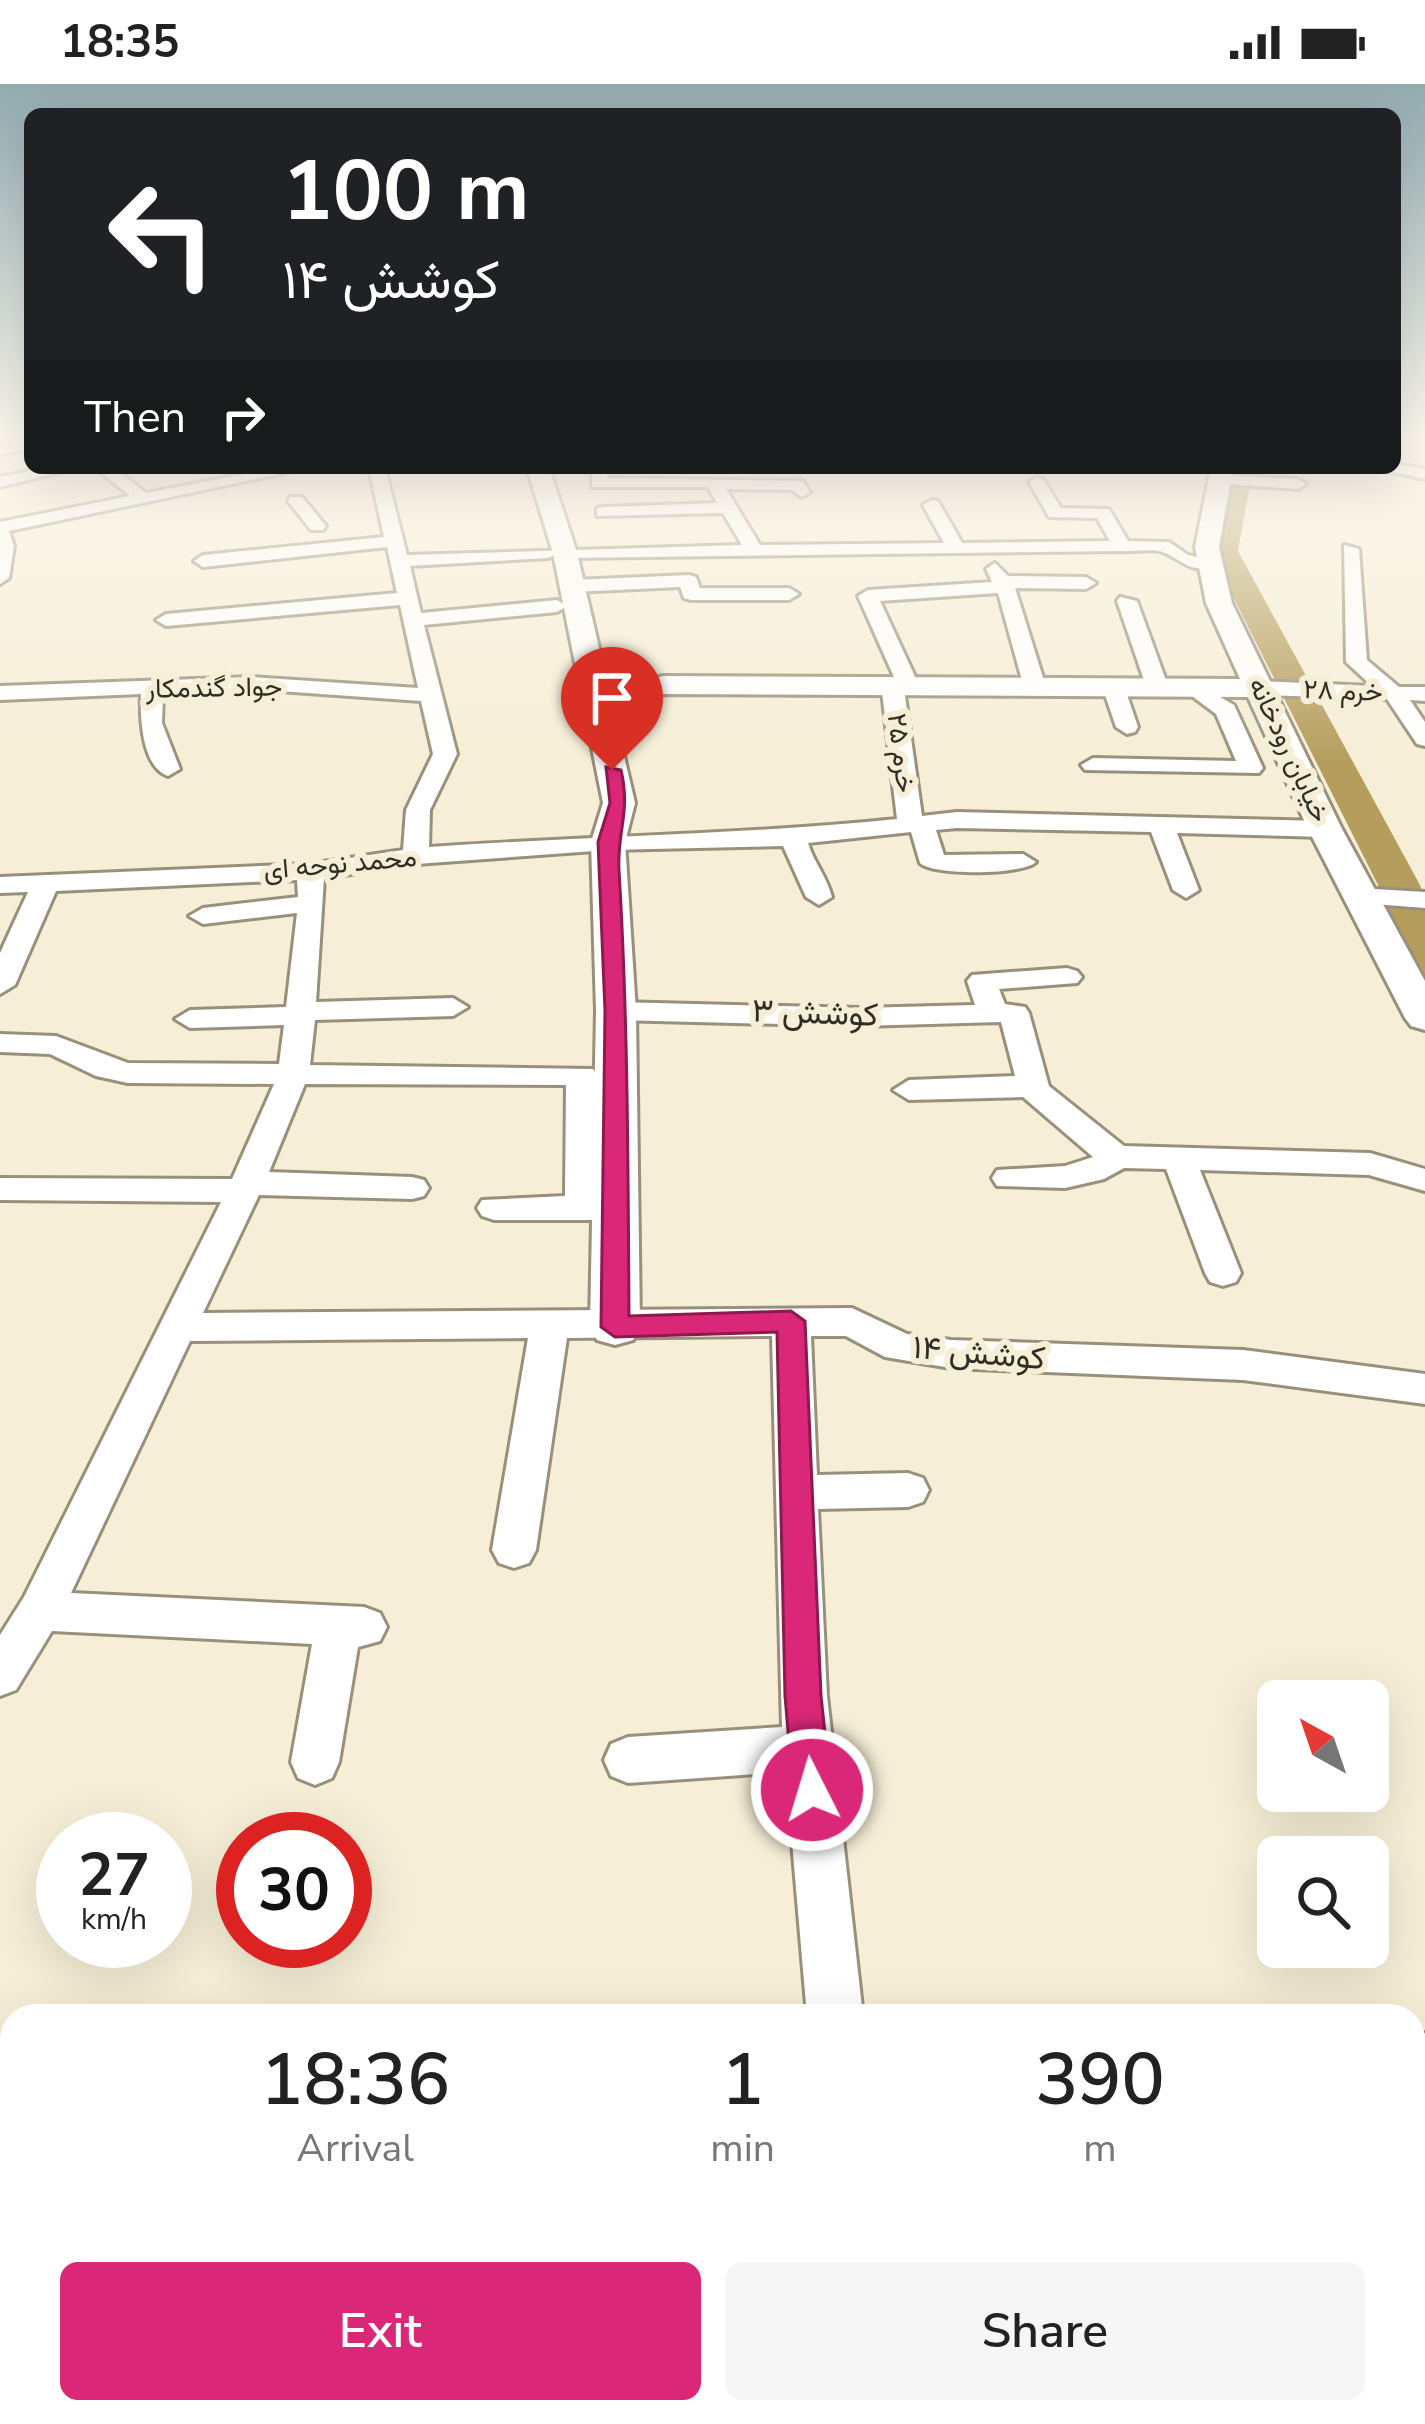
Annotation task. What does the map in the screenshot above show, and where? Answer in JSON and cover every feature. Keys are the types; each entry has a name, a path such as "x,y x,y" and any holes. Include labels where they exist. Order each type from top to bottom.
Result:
{"street":[{"path":"0,578 4,544"},
{"path":"394,544 445,754 418,810 416,856"},
{"path":"552,544 556,553"},
{"path":"554,544 565,596 582,765"},
{"path":"750,544 754,551"},
{"path":"954,544 957,550"},
{"name":"خیابان رودخانه","path":"1209,544 1220,602 1324,829 1420,1000"},
{"path":"203,562 396,551 1122,546 1169,548 1183,560 1209,562"},
{"path":"985,549 1004,585 1034,684"},
{"path":"1350,549 1358,662 1394,693 1425,739"},
{"path":"1004,585 1086,583"},
{"name":"خرم ۲۵","path":"916,823 900,683 868,596 1004,585"},
{"path":"413,620 565,596 790,594"},
{"path":"565,596 593,668 620,803 597,823 616,1011 599,1208"},
{"path":"166,620 330,612 407,598"},
{"path":"1127,601 1157,686"},
{"path":"593,668 663,685 1261,688"},
{"name":"جواد گندمکار","path":"5,699 252,683 428,695"},
{"path":"597,704 663,685"},
{"path":"1113,686 1126,727"},
{"path":"1093,765 1251,768 1226,710 1191,687"},
{"path":"152,688 151,723 168,769"},
{"name":"خرم ۲۸","path":"1261,688 1425,694"},
{"path":"1244,750 1289,752"},
{"name":"محمد نوحه ای","path":"0,885 311,887 416,856 597,823 794,838 1031,810 1162,828 1324,829"},
{"path":"916,823 933,863 1023,862"},
{"path":"1162,828 1186,890"},
{"path":"794,838 802,865 811,868 819,897"},
{"path":"0,985 46,882"},
{"path":"0,1675 40,1611 246,1187 294,1073 311,887 203,916"},
{"path":"1358,896 1425,900"},
{"path":"1067,977 982,981 1004,1014 1034,1090 1092,1142 1117,1157 1370,1164 1425,1180"},
{"path":"190,1019 453,1007"},
{"name":"کوشش ۳","path":"616,1011 860,1017 1004,1014"},
{"path":"0,1043 56,1045 107,1069 128,1073 582,1076 615,1327"},
{"path":"909,1090 1016,1086 1034,1090"},
{"path":"1009,1178 1077,1177 1117,1157"},
{"path":"1179,1159 1222,1273"},
{"path":"0,1189 412,1188"},
{"path":"494,1208 599,1208"},
{"path":"791,1321 808,1748 834,2004"},
{"name":"کوشش ۱۴","path":"178,1327 549,1328 851,1322 898,1347 951,1354 1243,1365 1425,1389"},
{"path":"514,1550 549,1328"},
{"path":"796,1493 908,1490"},
{"path":"40,1611 351,1627 315,1762"},
{"path":"628,1760 808,1748"}],"waterway":[{"path":"1225,544 1224,551 1399,885 1425,965"}],"route":[{"path":"612,770 620,803 608,842 616,1011 615,1327 791,1321 803,1696 812,1790"}]}
